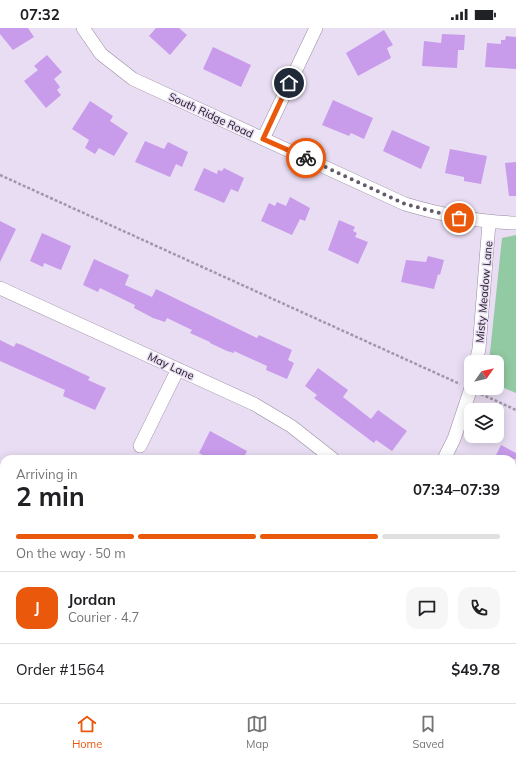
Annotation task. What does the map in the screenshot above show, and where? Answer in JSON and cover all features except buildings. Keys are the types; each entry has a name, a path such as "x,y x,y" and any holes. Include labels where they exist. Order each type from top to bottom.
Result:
{"street":[{"name":"South Ridge Road","path":"83,28 101,54 133,79 405,204 444,215 489,223 516,223"},
{"path":"263,139 316,28"},
{"name":"Misty Meadow Lane","path":"478,355 489,223"},
{"name":"May Lane","path":"0,288 254,404 291,426 328,455"},
{"path":"140,446 178,369"},
{"path":"446,455 454,439 469,395"}],"path":[{"path":"0,175 464,386"},
{"path":"484,395 516,410"}],"green space":[{"path":"516,235 516,393 504,388 504,355 490,355 502,238"}],"way so far":[{"path":"306,158 405,204 459,218"}],"route":[{"path":"289,83 263,139 306,158"}]}
